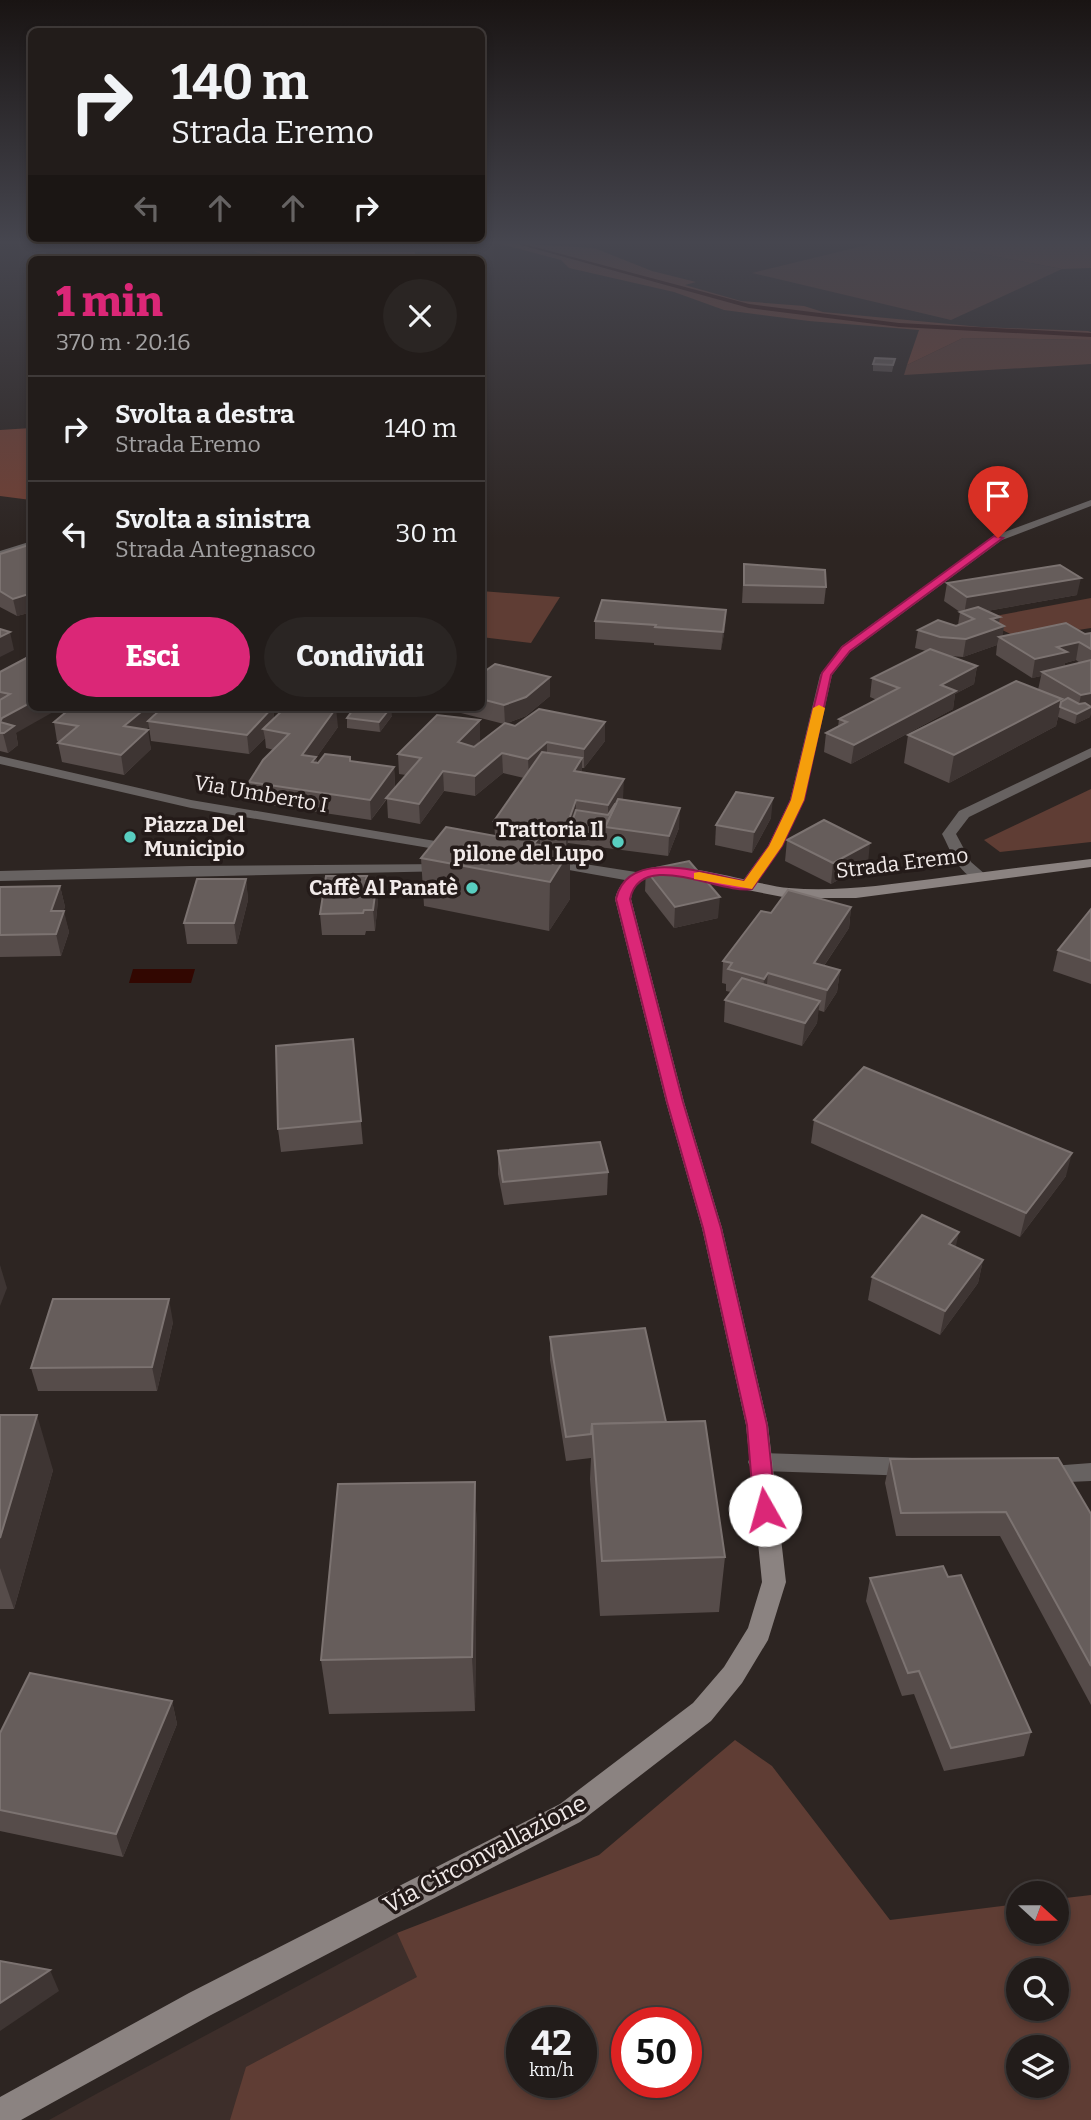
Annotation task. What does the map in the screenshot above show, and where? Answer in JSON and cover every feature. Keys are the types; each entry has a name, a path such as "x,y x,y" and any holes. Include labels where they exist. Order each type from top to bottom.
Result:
{"main road":[{"name":"Strada Eremo","path":"636,877 651,872 676,872 788,893 856,893 978,875 1091,863"},
{"name":"Via Circonvallazione","path":"0,2114 200,2004 570,1813 702,1712 733,1675 759,1632 774,1582 757,1425 712,1228 678,1113 623,899 626,886 636,877"}],"street":[{"path":"747,886 775,846 797,800 826,675 846,649 998,538 1091,503"},
{"path":"0,555 28,546"},
{"path":"978,875 965,863 948,834 964,814 1091,752"},
{"name":"Via Umberto I","path":"0,760 191,804 467,850"},
{"path":"528,860 636,877"},
{"path":"0,876 409,867 464,869"},
{"path":"759,1462 937,1468"},
{"path":"1026,1473 1091,1472"}],"shaded area":[{"path":"915,341 957,341 907,365"},
{"path":"957,341 1091,341 1091,364 904,375 907,365"},
{"path":"28,428 28,500 0,496 0,430"},
{"path":"485,591 560,597 531,643 485,637"},
{"path":"1091,598 1091,628 1021,639 979,619"},
{"path":"1091,789 1091,842 1000,852 984,840"},
{"path":"133,969 195,969 191,983 129,983"},
{"path":"735,1740 772,1766 890,1920 1006,1906 1006,1944 1069,1944 1069,1898 1091,1895 1091,2120 230,2120 246,2067 417,1977 397,1933 599,1855"},
{"path":"397,1933 492,2120 49,2120 98,2093"}],"building":[{"path":"875,358 895,359 893,365 873,364"},
{"path":"28,545 28,594 13,599 0,591 0,554"},
{"path":"744,564 825,570 826,587 744,585"},
{"path":"1060,565 1081,578 967,597 947,583"},
{"path":"602,600 726,610 723,632 595,621"},
{"path":"978,607 1000,617 991,619 1004,626 966,639 940,637 918,630 938,620 956,626 974,619 960,612"},
{"path":"1066,623 1085,634 1091,633 1091,649 1079,642 1057,647 1067,652 1035,659 999,637"},
{"path":"0,629 10,632 0,637"},
{"path":"930,649 977,666 941,685 956,691 854,745 826,733 847,722 839,719 899,688 872,678"},
{"path":"28,657 28,704 2,718 0,722 0,700 10,694 0,692 0,672"},
{"path":"1091,660 1091,693 1081,695 1042,672"},
{"path":"495,664 550,677 526,697 504,705 485,700 485,671"},
{"path":"1016,681 1062,699 954,755 908,735"},
{"path":"1068,698 1091,707 1077,714 1060,707 1061,702"},
{"path":"539,709 605,722 584,749 547,742 528,759 502,753 475,776 443,771 419,804 386,798 421,758 398,754 437,715 480,720 458,742 474,747 505,723 515,726"},
{"path":"67,711 142,711 124,726 148,730 121,755 58,743 78,726 54,722"},
{"path":"159,711 269,711 247,735 148,721"},
{"path":"282,711 334,711 302,755 316,757 312,762 318,763 325,754 350,757 350,761 394,767 370,800 249,782 263,760 289,734 263,729"},
{"path":"352,711 388,711 379,722 347,718"},
{"path":"0,722 14,726 0,733"},
{"path":"542,752 582,758 574,771 624,779 608,805 576,800 566,828 494,821"},
{"path":"736,792 773,798 754,832 716,825"},
{"path":"618,799 680,808 669,836 605,827"},
{"path":"615,804 605,827 605,837 568,833 576,810 608,815"},
{"path":"824,820 870,843 833,863 787,840"},
{"path":"446,827 506,838 511,831 540,836 534,844 570,850 550,882 421,858"},
{"path":"689,861 720,897 675,907 646,870"},
{"path":"326,876 367,876 366,879 377,879 373,910 364,910 363,913 320,914"},
{"path":"197,879 246,879 234,923 184,923"},
{"path":"60,886 51,911 64,911 56,934 0,935 0,887"},
{"path":"788,890 851,907 814,963 840,970 827,990 768,973 764,979 728,969 732,963 723,961 761,911 771,913"},
{"path":"1091,909 1091,961 1058,950"},
{"path":"742,978 820,1001 805,1023 725,1000"},
{"path":"353,1039 361,1121 278,1129 276,1046"},
{"path":"864,1067 1072,1153 1026,1213 814,1120"},
{"path":"600,1142 608,1172 503,1182 498,1151"},
{"path":"922,1215 959,1232 949,1244 983,1260 945,1311 872,1277"},
{"path":"53,1299 169,1299 152,1367 31,1368"},
{"path":"645,1328 666,1422 592,1424 591,1434 566,1437 550,1337"},
{"path":"0,1415 37,1415 0,1538"},
{"path":"705,1421 725,1557 602,1561 592,1424"},
{"path":"1058,1458 1091,1514 1091,1666 1006,1512 901,1513 890,1459"},
{"path":"475,1482 472,1657 321,1660 338,1484"},
{"path":"943,1566 948,1577 961,1575 1031,1732 951,1748 919,1671 908,1673 870,1578"},
{"path":"30,1673 172,1701 116,1834 0,1810 0,1733"},
{"path":"0,1961 50,1970 0,2003"}],"slow traffic":[{"path":"699,876 747,886 775,846 797,800 819,708"}],"place":[{"name":"Piazza Del Municipio","path":"130,837"},
{"name":"Trattoria Il pilone del Lupo","path":"618,842"},
{"name":"Caffè Al Panatè","path":"472,888"}],"route":[{"path":"765,1510 757,1425 712,1228 675,1102 623,899 626,886 636,877 651,872 676,872 747,886 775,846 797,800 826,675 846,649 998,538"}]}
